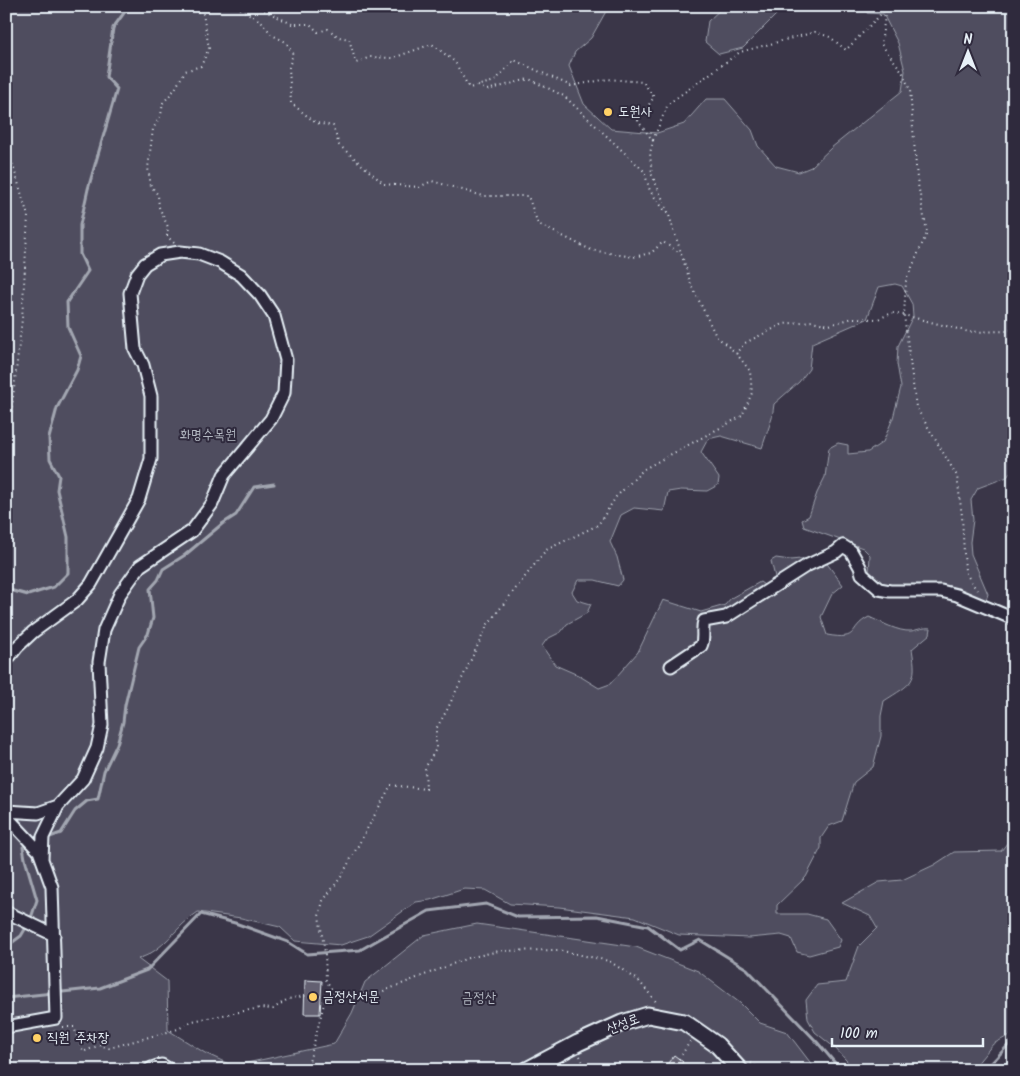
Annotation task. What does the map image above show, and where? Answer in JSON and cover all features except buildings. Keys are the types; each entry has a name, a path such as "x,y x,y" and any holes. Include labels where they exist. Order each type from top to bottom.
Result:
{"main road":[{"name":"산성로","path":"527,1070 578,1043 622,1023 648,1015 684,1022 743,1065"},
{"path":"152,1070 161,1067 166,1070"}],"lane":[{"path":"6,661 17,647 77,600 91,584 139,499 150,459 151,396 143,365 135,349 130,293 137,274 145,264 160,255 182,252 199,254 220,262 241,275 260,295 274,316 286,360 284,393 271,419 224,475 212,504 192,531 140,566 120,594 104,630 100,662 102,725 97,748 83,779 58,806 39,846"},
{"path":"671,666 704,642 702,626 704,621 726,617 806,566 836,552 843,546 851,551 862,574 879,589 890,591 941,591 957,595 1014,619"},
{"path":"6,811 38,813 58,806"},
{"path":"6,816 39,846 52,887 56,1018 6,1027"},
{"path":"6,912 54,936"}],"path":[{"path":"182,252 168,236 168,227 160,207 158,195 151,186 148,168 153,130 161,115 163,103 175,89 185,70 201,66 209,48 203,14 186,6"},
{"path":"236,6 262,22 272,35 286,42 293,54 289,67 291,104 316,123 332,126 339,145 384,184 419,187 432,181 483,196 528,196 538,224 591,250 633,257 651,252 663,242 683,255"},
{"path":"250,6 259,8"},
{"path":"256,6 292,24 310,24 318,32 328,29 339,37 349,39 356,63 370,57 393,58 432,44 455,62 469,88 495,81 514,60 571,86 608,79 643,82 654,97 638,121 653,140"},
{"path":"334,993 326,980 319,916 323,901 341,877 391,785 426,789 425,768 436,750 436,729 488,624 546,550 598,525 616,497 644,469 742,416 752,393 750,371 736,352 716,336 692,284 670,218 652,175 650,154 653,140 668,104 740,52 815,32 830,37 846,50 888,8"},
{"path":"888,8 881,44 902,71 910,90 917,179 927,233 906,281 904,315 916,407 957,476 962,516 965,572 987,608"},
{"path":"477,86 487,90 529,79 564,96 644,171 650,191 670,218"},
{"path":"6,157 12,162 28,216 22,320 6,459"},
{"path":"736,352 745,343 783,324 812,322 829,325 853,318 878,319 892,313 969,332 1009,330 1014,327"},
{"path":"56,1018 62,1027 74,1027 83,1052 100,1045 109,1048 178,1029 192,1021 260,1008 273,1009 288,999 304,996 326,996 334,993 351,996 381,992 468,958 499,951 558,950 609,961 638,980 659,1006"},
{"path":"307,1070 326,996"},
{"path":"679,1059 696,1032"},
{"path":"743,1065 761,1070"}],"green space":[{"path":"6,6 609,6 591,38 575,52 569,66 584,104 611,129 657,133 684,124 706,99 725,99 752,130 758,146 776,166 799,172 811,167 831,148 902,91 905,71 898,43 883,14 867,13 865,6 1014,6 1014,468 1007,477 978,488 971,500 973,520 970,542 971,554 988,594 986,600 983,604 963,595 884,587 869,574 870,555 863,548 804,527 802,520 809,516 825,477 829,448 838,443 848,445 848,454 868,452 883,442 893,418 901,387 897,364 898,346 913,316 912,304 902,286 895,284 879,287 867,319 812,343 809,369 799,382 774,404 772,418 762,448 721,436 708,439 701,452 719,478 718,485 707,491 681,490 668,492 664,511 634,508 621,515 610,542 617,557 623,580 618,586 595,580 578,580 572,592 577,600 591,604 587,613 567,624 561,632 547,639 542,646 555,665 578,675 599,688 610,684 638,652 663,600 701,612 725,605 731,598 760,582 772,591 777,585 771,561 776,558 790,560 822,557 843,585 832,594 821,617 827,635 849,635 862,621 869,617 906,631 931,628 930,634 912,649 914,669 911,681 907,686 884,701 881,716 881,736 873,767 854,782 842,821 829,826 821,838 821,848 806,877 777,905 777,914 807,914 826,919 841,940 838,947 809,955 797,952 791,938 781,935 749,938 679,935 635,917 559,907 510,904 485,890 464,889 430,900 416,902 368,936 341,945 295,941 280,927 241,918 198,912 163,944 138,959 167,981 168,1030 205,1053 233,1066 334,1044 352,1013 365,982 424,935 477,924 636,947 698,971 740,1003 760,1023 787,1032 816,1070 6,1070"},
{"path":"724,6 782,6 778,13 743,48 719,54 705,42 708,21"},
{"path":"1014,834 1014,1033 993,1044 972,1070 855,1070 835,1048 815,1032 808,1019 806,1000 817,985 846,982 859,946 877,928 870,916 842,903 879,882 902,880 934,865 954,852 1001,851"}],"waterway":[{"path":"6,589 28,595 54,587 68,573 68,537 57,490 59,476 50,459 49,438 57,408 77,370 81,356 68,327 67,302 88,271 80,254 80,225 88,189 117,89 106,77 113,28 129,6"},
{"path":"47,838 61,833 75,811 87,801 98,799 104,771 117,744 123,722 125,705 139,647 148,634 153,618 150,589 158,580 163,569 185,555 222,524 236,515 254,487 274,484"},
{"path":"29,844 23,847 37,900 30,921"},
{"path":"6,998 100,988 147,970 201,914 235,923 288,942 307,954 360,950 429,911 486,904 518,917 597,916 648,926 680,950 700,940 747,969 817,1042 841,1070"},
{"path":"6,947 21,936 27,926"},
{"path":"985,1070 1014,1039"}],"place":[{"name":"도원사","path":"608,112"},
{"name":"금정산서문","path":"313,997"},
{"name":"직원 주차장","path":"37,1038"}],"park label":[{"name":"화명수목원","path":"208,435"},
{"name":"금정산","path":"479,998"}]}
